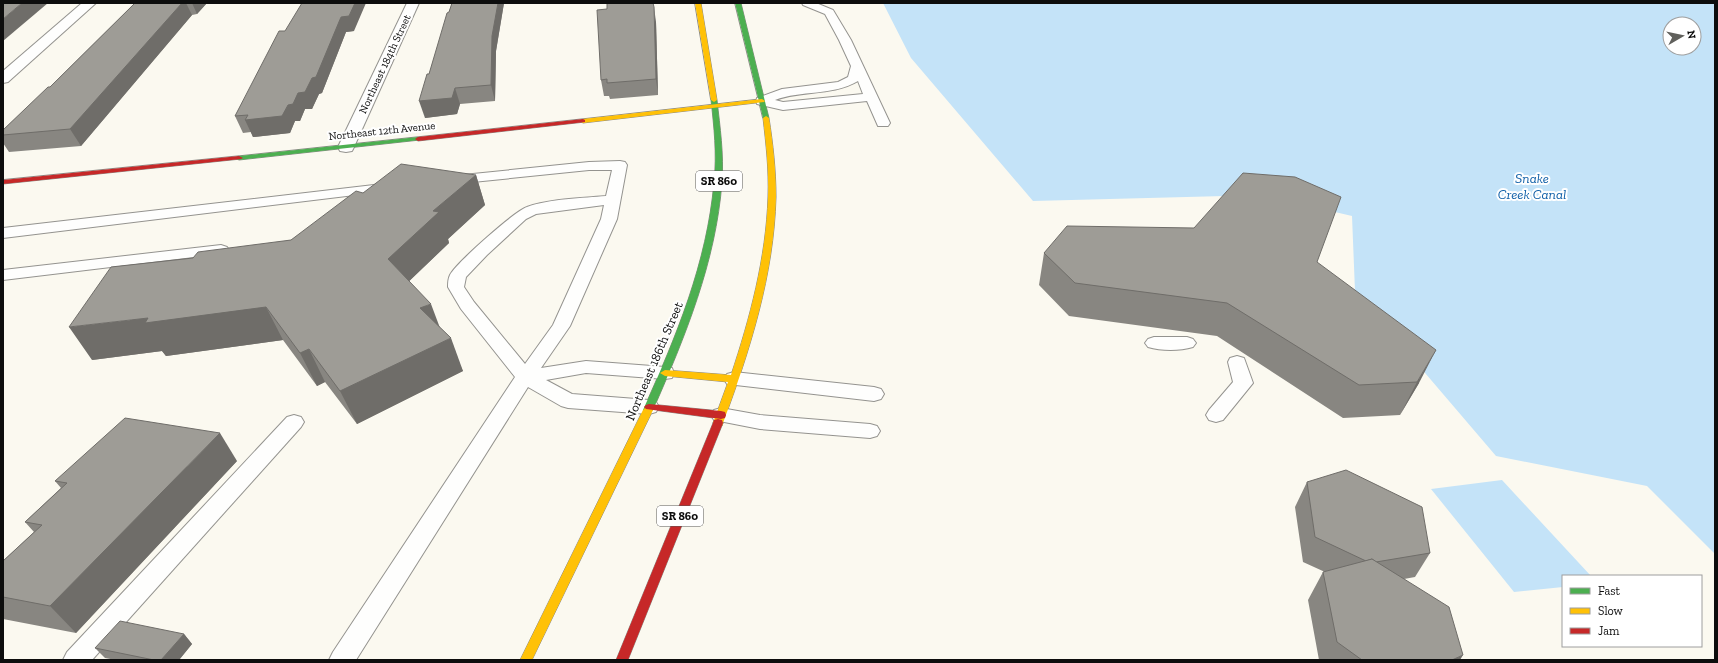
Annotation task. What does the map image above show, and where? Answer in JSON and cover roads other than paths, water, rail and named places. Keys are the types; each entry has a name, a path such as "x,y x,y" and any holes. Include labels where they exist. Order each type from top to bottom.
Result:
{"main road":[{"name":"Northeast 186th Street","path":"526,660 635,439 665,373 688,318 713,227 720,157 716,107 698,3"},
{"name":"SR 860","path":"622,660 721,415 743,355 764,270 773,192 770,149 762,101 738,3"},
{"name":"Northeast 12th Avenue","path":"3,182 346,147 762,101"},
{"path":"665,373 734,379"},
{"path":"649,407 721,415"}],"street":[{"path":"3,79 90,3"},
{"name":"Northeast 184th Street","path":"346,147 413,3"}],"lane":[{"path":"807,3 829,12 857,66 883,123"},
{"path":"762,101 782,93 842,85 853,79 857,66"},
{"path":"762,101 783,106 871,97"},
{"path":"342,660 521,372 561,326 609,220 620,165 589,166 441,181"},
{"path":"3,233 404,186"},
{"path":"349,207 374,189"},
{"path":"613,200 532,210 521,216 481,252 458,276 456,287 467,305 521,372 568,401 649,407"},
{"path":"3,275 234,248"},
{"path":"1154,343 1187,343"},
{"path":"1216,415 1243,383 1236,362"},
{"path":"521,372 586,367 665,373"},
{"path":"734,379 874,394"},
{"path":"721,415 760,422 870,431"},
{"path":"76,660 294,422"}],"water":[{"name":"Snake Creek Canal","path":"883,3 1715,3 1715,554 1647,486 1496,456 1355,291 1352,216 1263,195 1033,201 911,58"},
{"path":"1502,480 1590,575 1562,575 1562,587 1514,592 1431,489"}]}
